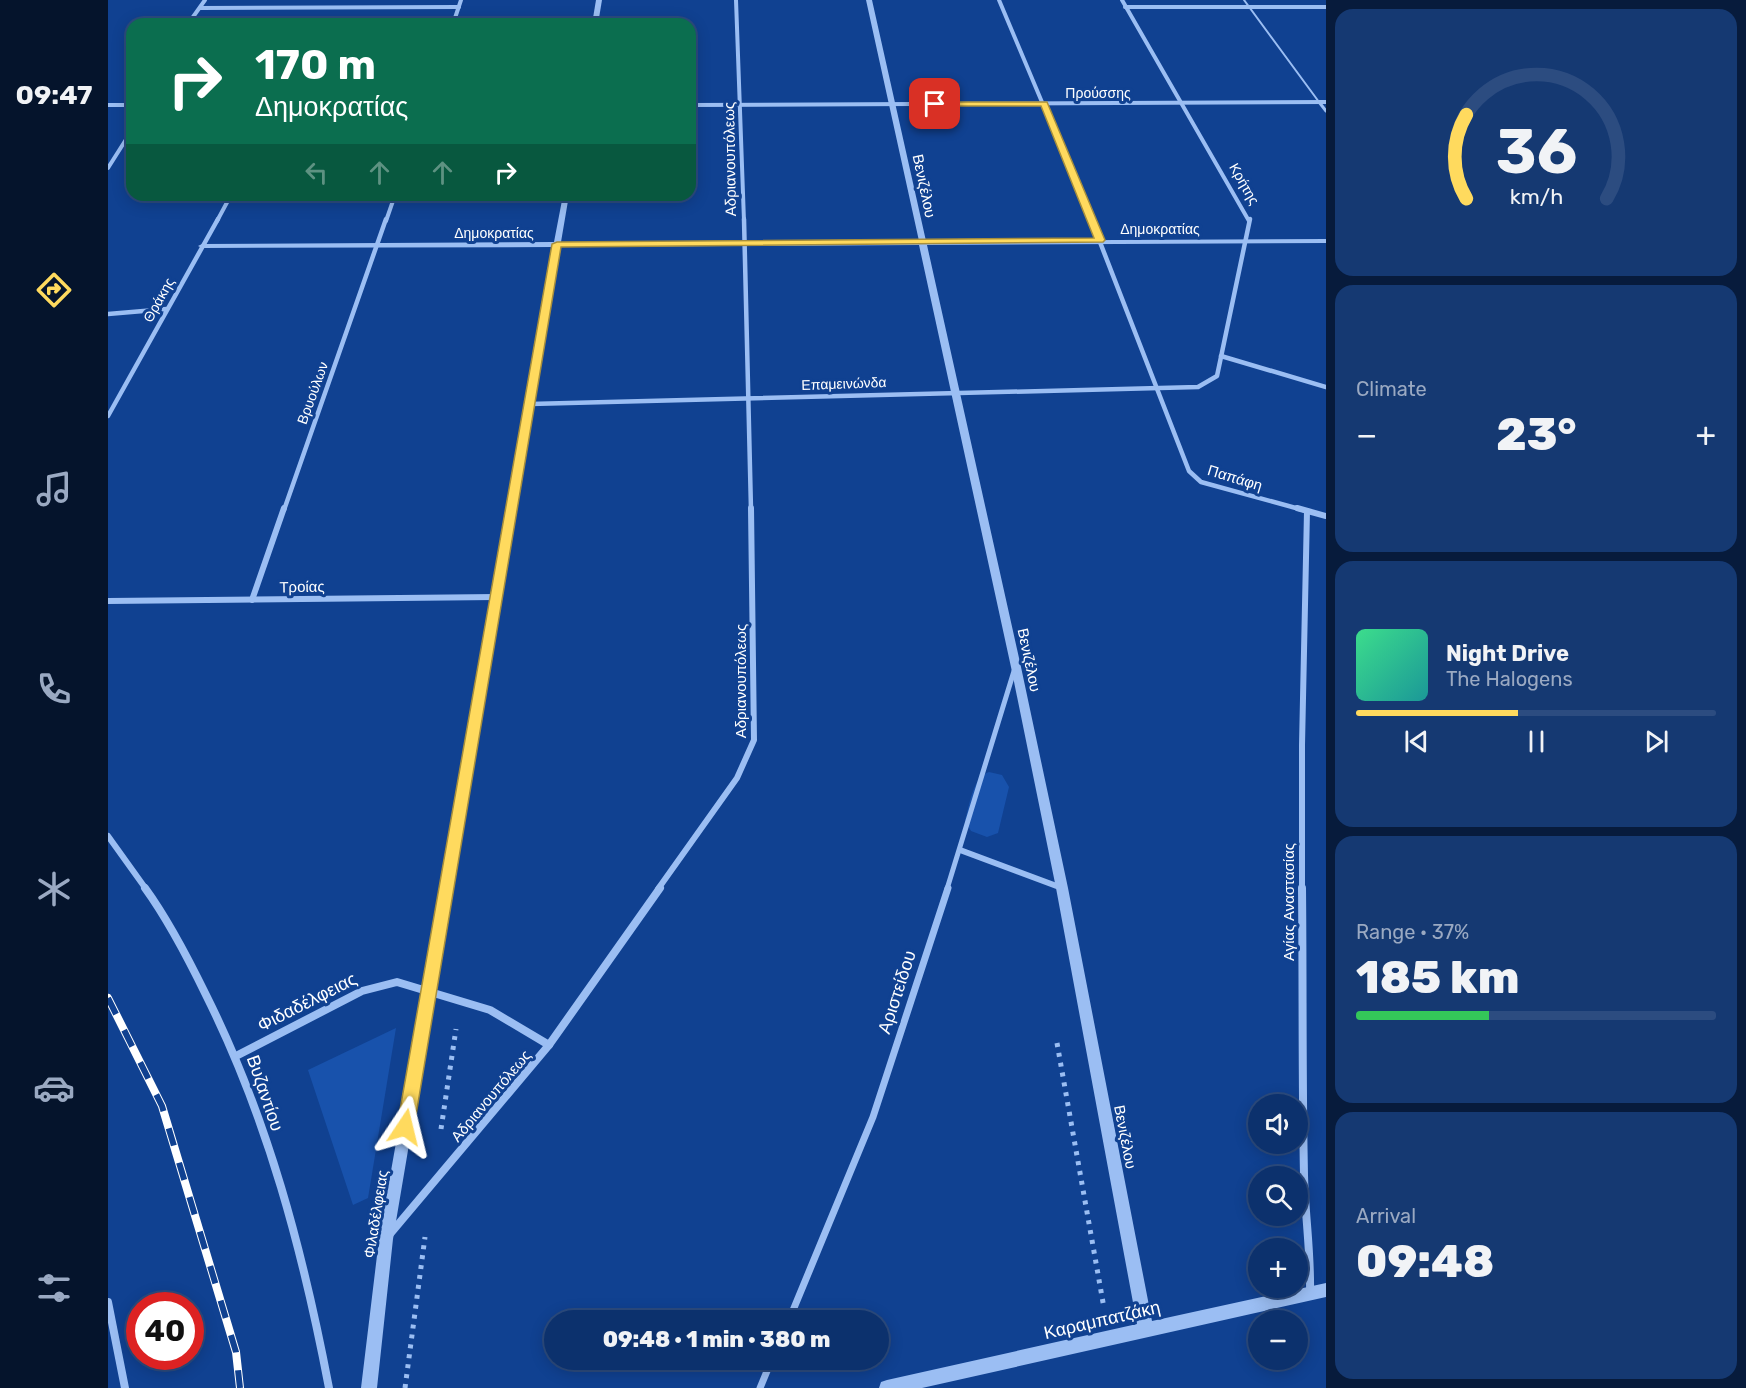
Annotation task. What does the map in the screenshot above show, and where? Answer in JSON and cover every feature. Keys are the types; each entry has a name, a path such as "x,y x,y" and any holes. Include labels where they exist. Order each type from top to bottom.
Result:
{"street":[{"path":"192,18 205,0"},
{"path":"334,7 338,0"},
{"path":"455,18 462,0"},
{"path":"596,18 599,0"},
{"name":"Αδριανουπόλεως","path":"386,1239 549,1045 737,778 754,740 750,399 736,0"},
{"name":"Βενιζέλου","path":"869,0 1016,667 1062,888 1146,1330"},
{"name":"Παπάφη","path":"999,0 1100,240 1189,471 1201,482 1326,516"},
{"name":"Κρήτης","path":"1122,0 1250,218 1217,376 1203,386 1159,389"},
{"path":"1125,7 1326,5 1323,0"},
{"path":"200,8 459,7"},
{"path":"1318,102 1326,111"},
{"name":"Προύσσης","path":"696,105 1326,102"},
{"path":"108,105 126,104"},
{"path":"108,168 126,140"},
{"name":"Θράκης","path":"108,416 228,201"},
{"name":"Βρυούλων","path":"252,600 393,201"},
{"name":"Φιλαδέλφειας","path":"369,1388 386,1239 565,201"},
{"name":"Δημοκρατίας","path":"202,246 921,243 1100,240 1326,241"},
{"path":"108,314 167,309"},
{"path":"1221,356 1326,387"},
{"name":"Επαμεινώνδα","path":"530,404 1159,389"},
{"name":"Αγίας Αναστασίας","path":"1307,511 1302,745 1303,1126 1305,1222 1311,1255 1310,1294"},
{"name":"Τροίας","path":"108,601 496,597"},
{"name":"Αριστείδου","path":"793,1310 873,1117 960,850 1016,667"},
{"name":"Βυζαντίου","path":"108,836 173,931 210,999 236,1056 282,1194 317,1319 329,1388"},
{"path":"960,850 1062,888"},
{"name":"Φιδαδέλφειας","path":"236,1056 328,1007 378,985 397,982 490,1010 549,1045"},
{"name":"Καραμπατζάκη","path":"887,1388 1326,1290"},
{"path":"108,1302 125,1388"},
{"path":"760,1388 767,1370"}],"lane":[{"path":"1244,0 1318,102"}],"shaded area":[{"path":"215,17 438,17 438,18"},
{"path":"989,772 1002,775 1009,787 998,833 987,837 971,831 965,820 975,786 983,775"},
{"path":"396,1028 368,1198 353,1205 308,1070"}],"railway":[{"path":"108,998 162,1106 236,1352 240,1388"}],"route":[{"path":"405,1127 557,244 1100,240 1044,103 935,104"}]}
